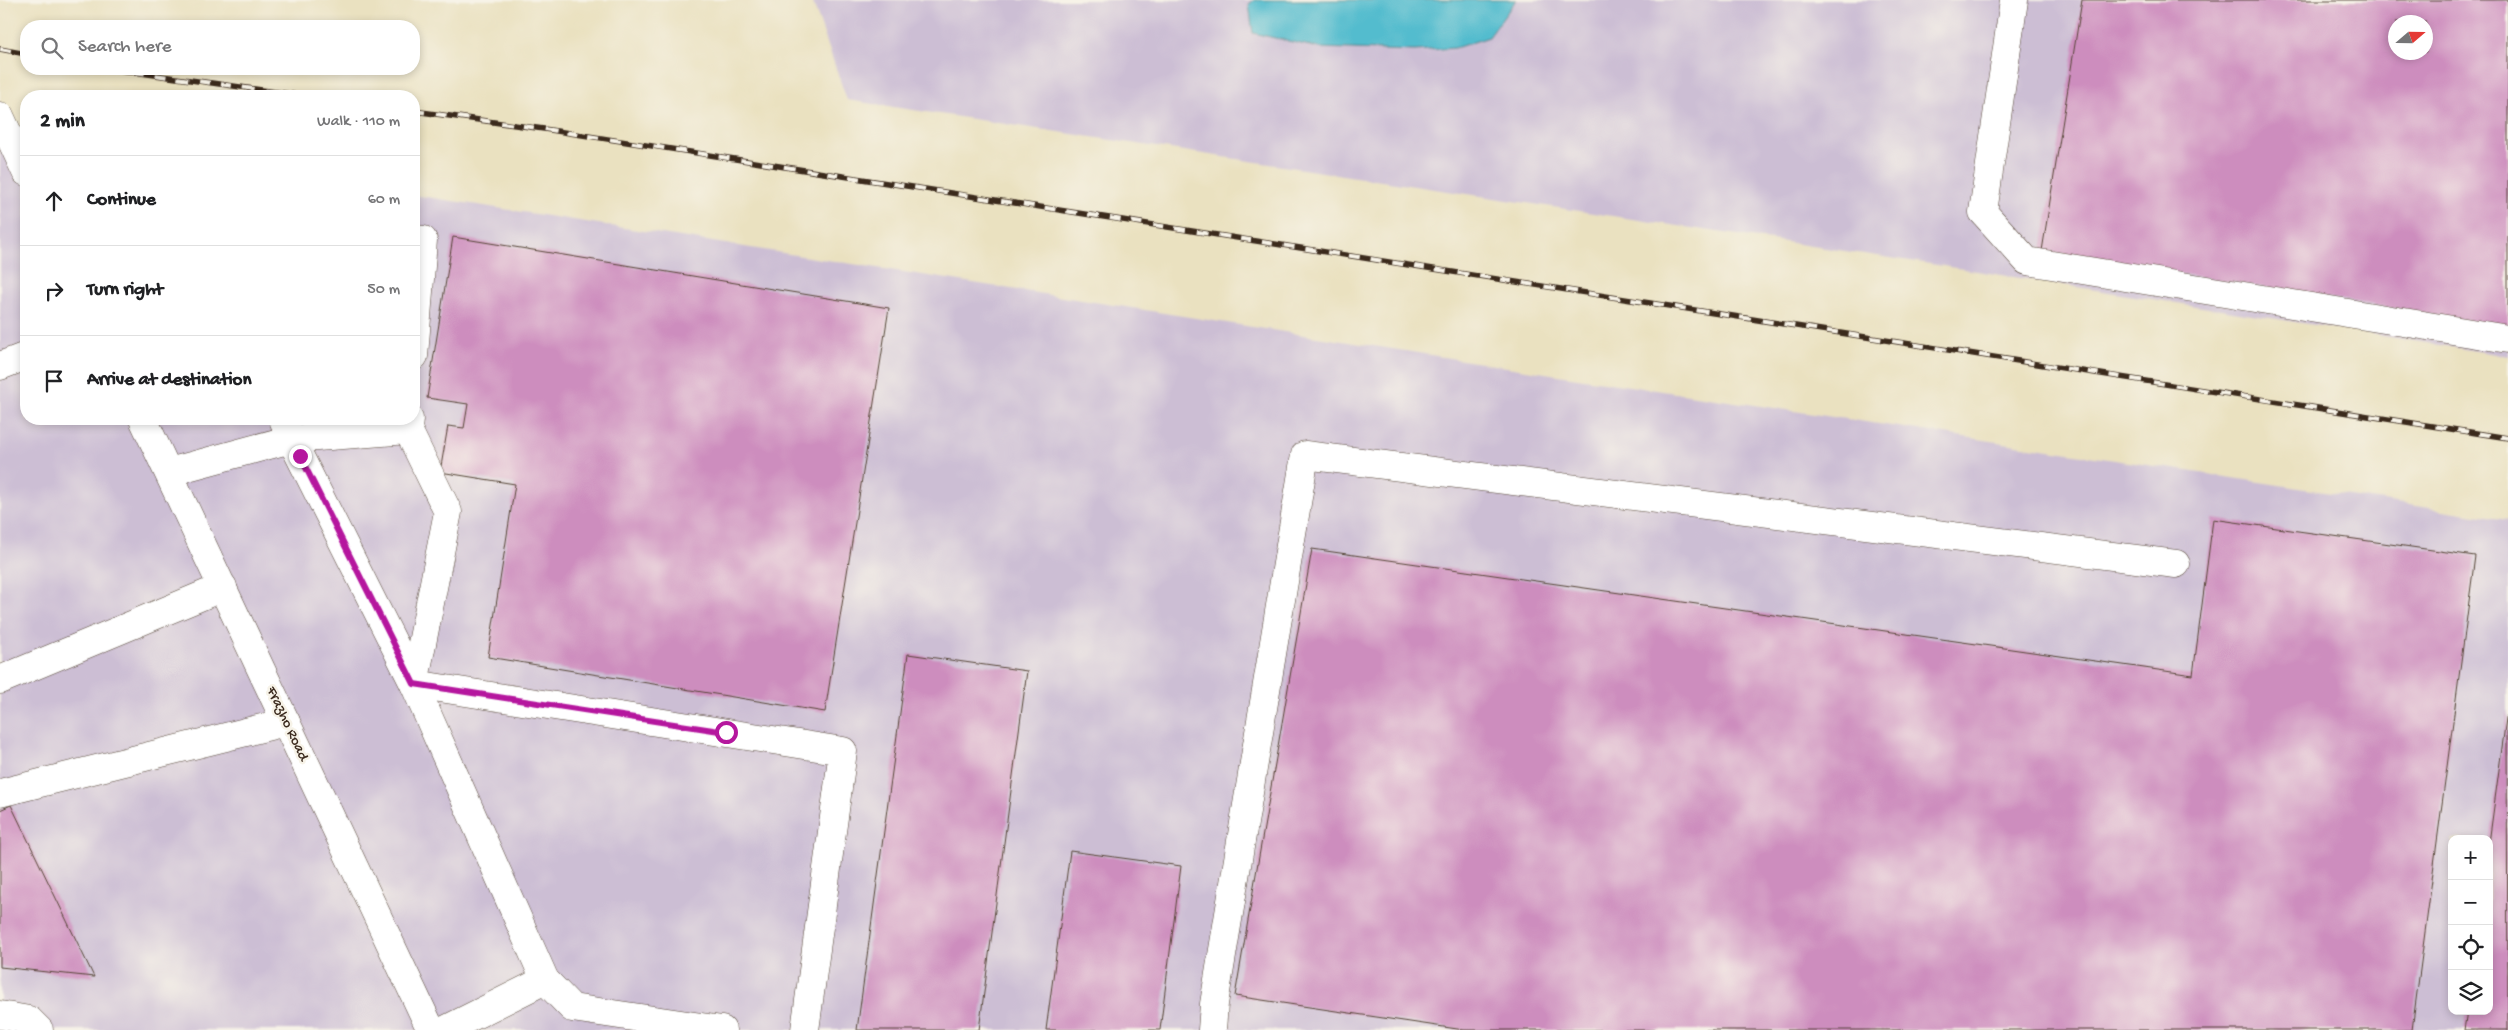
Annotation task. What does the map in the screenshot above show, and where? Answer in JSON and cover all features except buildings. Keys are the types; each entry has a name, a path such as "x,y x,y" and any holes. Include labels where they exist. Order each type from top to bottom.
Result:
{"street":[{"path":"2014,0 1983,212 2027,261 2508,339"},
{"path":"0,116 20,159"},
{"path":"420,239 423,240 420,279"},
{"path":"0,366 20,358"},
{"name":"Frazho Road","path":"146,425 431,1030"},
{"path":"169,472 287,429 385,425"},
{"path":"409,425 448,512 414,684"},
{"path":"287,429 414,684 545,980 572,1008 722,1030"},
{"path":"1212,1030 1214,1004 1305,455 2176,564"},
{"path":"0,680 223,587"},
{"path":"414,684 844,751 805,1030"},
{"path":"0,792 286,722"},
{"path":"445,1030 545,980"},
{"path":"0,1015 29,1020 39,1030"}],"shaded area":[{"path":"812,0 2508,0 2508,356 1983,272 847,100"},
{"path":"0,129 20,132 20,425 420,425 420,196 1590,380 2508,520 2508,1030 0,1030"}],"water":[{"path":"1254,0 1516,0 1489,37 1455,48 1415,51 1319,48 1253,33 1249,4"}],"railway":[{"path":"0,49 20,53"},
{"path":"155,75 261,90"},
{"path":"420,112 544,129 2508,438"}],"route":[{"path":"300,456 414,684 726,732"}]}
